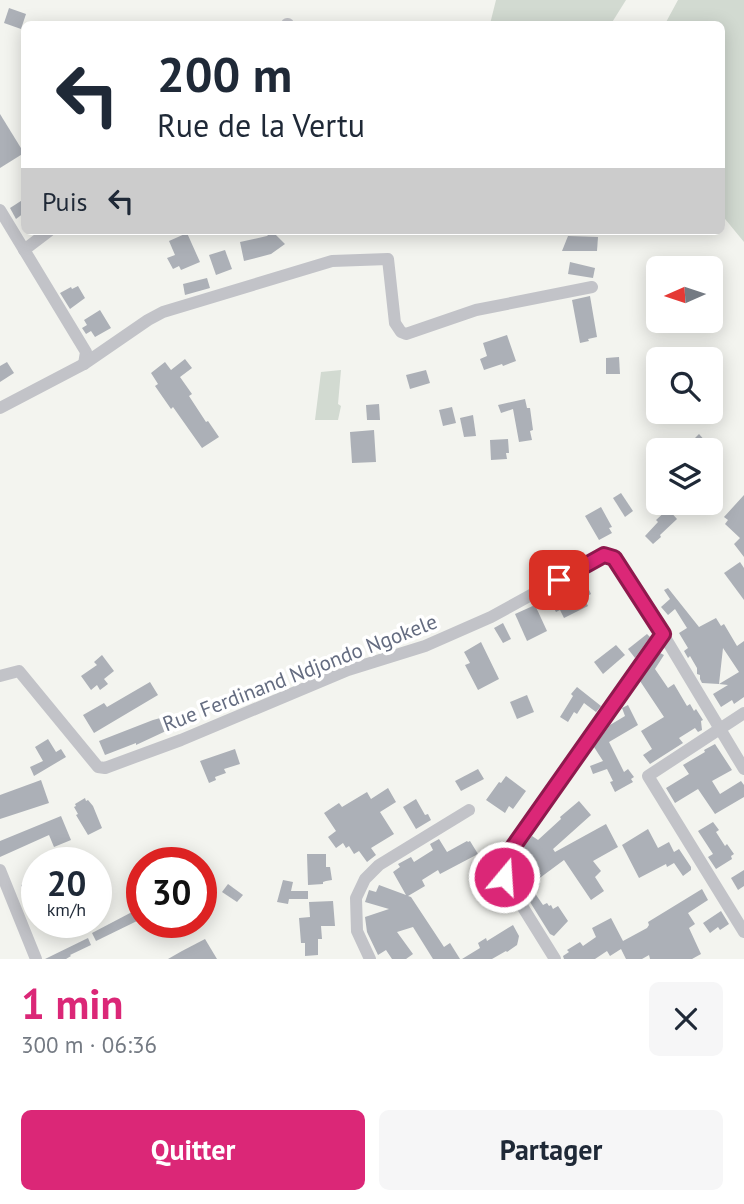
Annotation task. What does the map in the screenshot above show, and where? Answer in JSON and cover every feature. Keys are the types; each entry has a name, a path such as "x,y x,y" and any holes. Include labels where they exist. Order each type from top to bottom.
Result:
{"street":[{"path":"0,210 86,352 83,364"},
{"path":"24,250 44,235"},
{"path":"0,408 83,364 163,312 332,261 388,259 395,323 401,332 406,334 476,310 592,287"},
{"name":"Rue Ferdinand Ndjondo Ngokele","path":"0,676 19,671 98,767 105,768 181,740 348,670 425,646 491,617 604,555 614,558 663,634"},
{"path":"551,958 504,877 506,857 663,634 744,769"},
{"path":"744,713 648,776 744,932"},
{"path":"370,959 357,931 356,898 365,879 379,865 469,810"},
{"path":"0,870 36,959"}],"shaded area":[{"path":"496,0 626,0 613,21 491,21"},
{"path":"678,0 744,0 744,242 725,219 725,21 667,21"},
{"path":"341,370 338,404 341,406 338,420 315,420 321,372"}],"building":[{"path":"9,8 26,14 24,21 21,21 21,29 4,23"},
{"path":"0,114 21,148 21,155 0,168"},
{"path":"21,201 21,215 16,219 10,208"},
{"path":"188,235 200,262 181,270 179,266 173,269 167,258 175,255 169,241"},
{"path":"276,235 285,244 271,254 244,261 240,242"},
{"path":"568,236 598,237 597,251 562,251"},
{"path":"225,250 232,269 216,275 209,255"},
{"path":"570,262 595,268 593,278 568,274"},
{"path":"207,278 210,288 185,295 183,284"},
{"path":"78,286 85,298 70,309 60,293"},
{"path":"590,296 597,337 580,343 572,300"},
{"path":"100,310 111,328 95,337 91,331 86,334 82,328 87,325 84,320"},
{"path":"507,335 516,361 484,370 480,359 487,356 483,343"},
{"path":"619,357 620,374 606,374 606,358"},
{"path":"185,359 192,368 180,377 192,394 189,396 219,437 202,448 155,386 158,384 151,373 165,362 171,370"},
{"path":"7,362 14,373 0,382 0,366"},
{"path":"426,370 430,383 410,389 406,375"},
{"path":"525,399 527,408 530,408 532,440 519,442 513,409 501,413 498,405"},
{"path":"379,404 380,420 367,420 366,405"},
{"path":"452,407 456,423 443,426 439,410"},
{"path":"473,415 476,436 464,437 460,418"},
{"path":"374,430 376,462 352,463 350,432"},
{"path":"508,439 507,459 491,460 490,440"},
{"path":"621,493 633,511 625,517 613,498"},
{"path":"744,495 744,557 734,544 740,538 725,524 728,520 724,517"},
{"path":"601,507 612,527 609,528 612,533 599,540 585,516"},
{"path":"661,515 673,515 677,519 653,544 645,536 658,522 656,520"},
{"path":"740,562 744,568 744,600 724,573"},
{"path":"585,581 591,594 584,598 588,606 564,618 560,610 556,612 549,599"},
{"path":"668,588 699,627 716,618 721,626 724,624 737,646 744,641 744,697 734,704 732,700 721,707 713,694 728,685 702,683 697,668 684,651 688,648 679,633 687,628 675,609 668,615 661,607 670,599 664,590","holes":["723,648 739,672 719,684"]},
{"path":"535,605 547,631 527,641 515,614"},
{"path":"503,623 511,639 503,643 494,628"},
{"path":"647,634 650,637 635,658 628,649"},
{"path":"481,642 499,679 478,690 465,665 470,663 464,652"},
{"path":"616,645 625,655 603,674 594,662"},
{"path":"660,653 664,655 655,669 668,688 674,684 687,706 690,704 694,711 696,709 703,720 702,730 698,732 695,728 679,738 683,743 650,764 643,755 652,749 641,731 664,717 640,681"},
{"path":"102,655 114,671 104,679 108,684 100,690 97,685 91,690 81,676 97,665 94,662"},
{"path":"150,682 158,695 94,733 83,715 104,703 107,707"},
{"path":"577,687 601,706 596,712 584,703 568,722 560,717"},
{"path":"527,695 534,712 517,719 510,702"},
{"path":"628,705 638,725 609,742 624,772 628,769 634,777 631,779 633,782 615,792 607,769 593,774 590,766 603,761 594,747 610,725 625,716 622,708"},
{"path":"164,717 168,727 165,728 166,731 105,755 99,741"},
{"path":"48,739 56,752 61,749 66,757 34,776 30,767 43,761 35,747"},
{"path":"715,744 732,770 712,781 720,794 741,781 744,785 744,797 715,814 698,789 675,803 666,788 689,774 683,765"},
{"path":"235,749 240,764 224,769 226,773 215,777 216,780 209,783 200,761"},
{"path":"478,769 484,779 461,791 455,781"},
{"path":"506,776 526,791 513,809 509,806 505,813 486,800"},
{"path":"41,780 49,803 0,819 0,795"},
{"path":"388,788 396,802 380,812 394,834 371,848 376,855 367,862 359,851 354,854 349,846 346,848 343,843 336,848 328,837 336,831 324,813 339,803 342,807 367,792 371,799"},
{"path":"85,798 93,806 102,828 88,835 74,807"},
{"path":"416,799 431,820 416,829 403,807"},
{"path":"579,801 591,815 553,849 555,852 606,824 618,847 593,861 601,871 595,877 604,891 591,900 564,860 537,880 540,884 532,889 543,905 547,903 553,909 558,906 568,921 554,936 550,934 515,878 536,865 523,848 532,836 538,840"},
{"path":"61,816 71,840 54,847 49,835 0,857 0,841"},
{"path":"713,822 725,846 727,844 734,854 732,859 716,869 708,857 713,854 698,831"},
{"path":"648,829 658,848 669,842 674,852 679,849 691,870 683,876 674,863 667,867 666,864 639,878 622,845"},
{"path":"439,839 447,852 470,841 478,854 440,874 438,870 422,880 425,886 408,896 444,947 450,943 460,959 433,959 413,927 397,932 413,954 406,959 392,959 386,950 378,955 367,932 365,917 389,909 365,902 369,890 376,892 379,885 406,895 393,872 400,867 398,864 411,857 414,862 433,850 430,844"},
{"path":"307,854 326,854 326,867 330,867 332,880 308,885"},
{"path":"744,870 744,886 738,890 731,878"},
{"path":"283,880 293,882 291,891 308,891 308,899 289,899 288,904 277,902"},
{"path":"228,884 243,895 237,902 222,892"},
{"path":"702,889 708,900 688,913 695,924 689,928 701,954 692,959 650,959 649,955 642,959 626,959 621,949 610,956 607,951 595,959 564,959 563,956 569,952 567,950 580,942 583,946 596,937 592,928 611,918 623,941 647,928 648,922"},
{"path":"333,901 335,926 321,926 322,939 318,939 318,955 305,956 299,918 310,917 309,902"},
{"path":"721,911 729,924 710,933 703,923"},
{"path":"126,915 126,926 112,933 112,922"},
{"path":"513,925 519,936 518,941 517,945 507,952 492,959 462,959 480,948 478,943 486,938 487,941"},
{"path":"88,938 91,945 66,959 45,959"},
{"path":"205,939 217,959 168,959 182,951"}],"route":[{"path":"504,877 506,857 663,634 614,558 604,555 559,580"}]}
